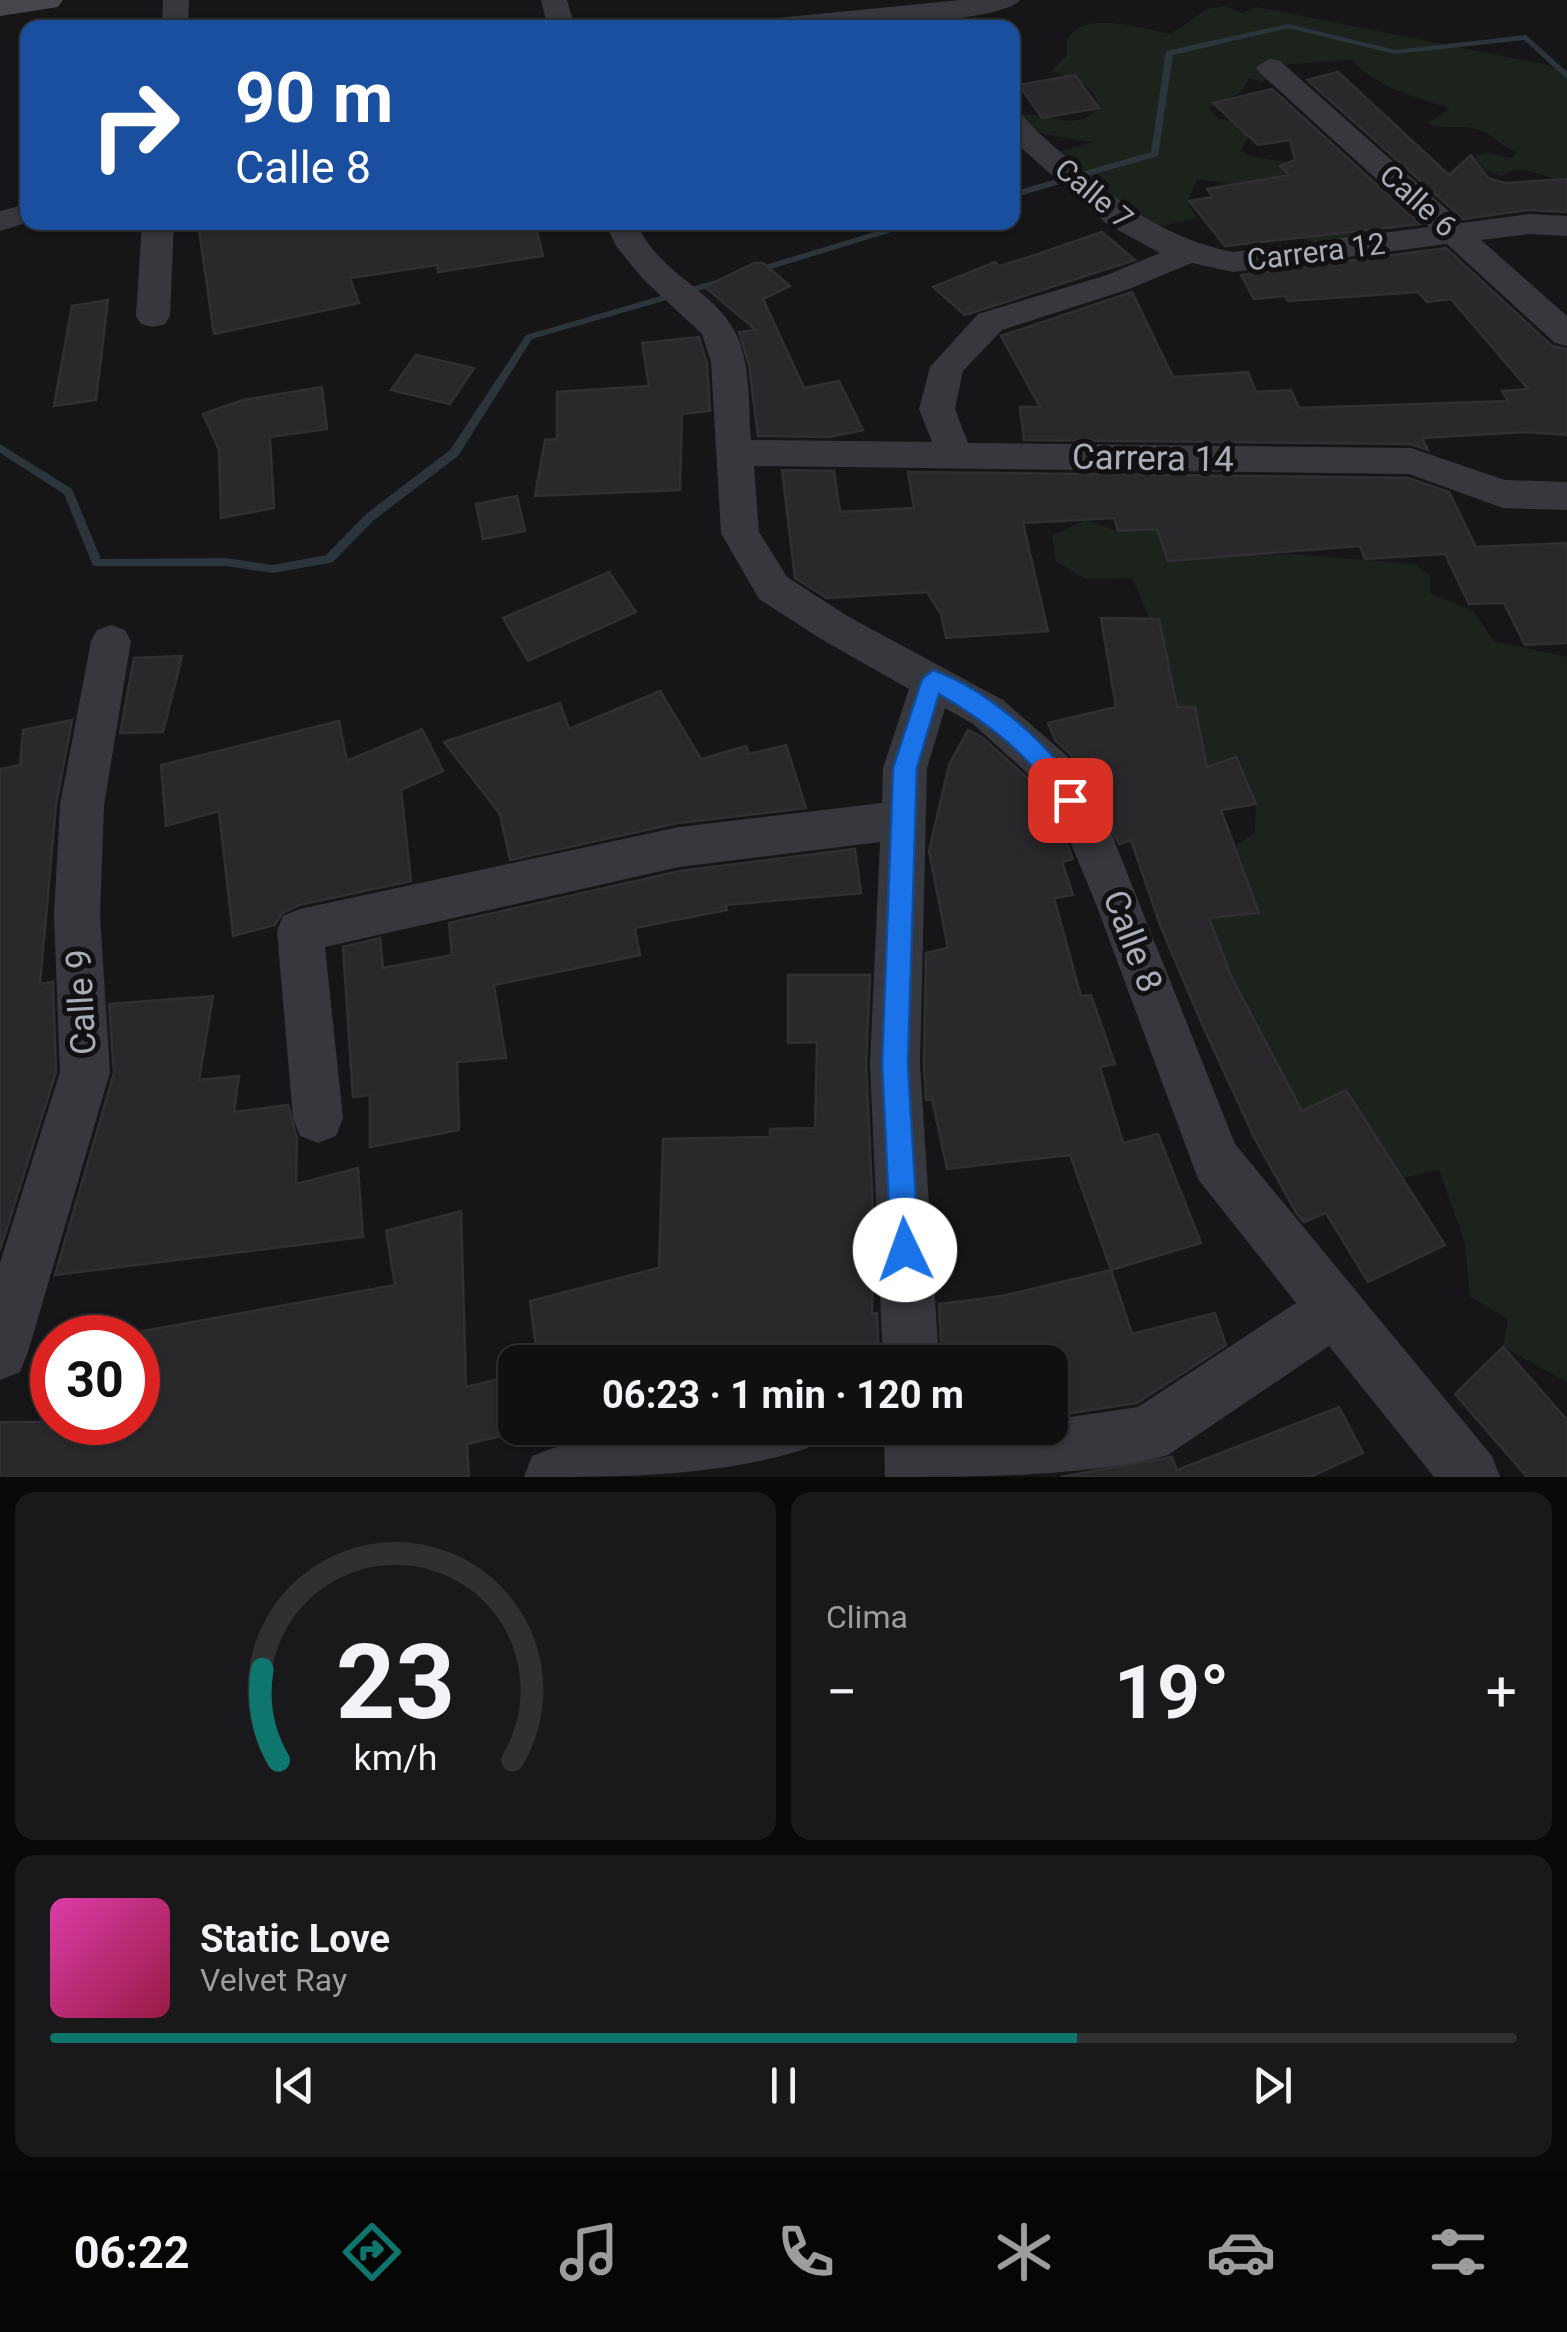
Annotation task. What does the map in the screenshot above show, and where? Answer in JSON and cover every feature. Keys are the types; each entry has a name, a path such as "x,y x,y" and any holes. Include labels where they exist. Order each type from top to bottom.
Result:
{"main road":[{"path":"0,6 46,0"}],"street":[{"path":"859,20 948,13 1006,0"},
{"name":"Calle 6","path":"1270,67 1567,336"},
{"name":"Calle 7","path":"1020,131 1113,213 1151,239 1185,254"},
{"name":"Carrera 12","path":"1185,254 1234,262 1529,224 1567,226"},
{"path":"153,316 158,230"},
{"name":"Calle 8","path":"623,230 654,272 716,329 728,362 740,533 774,588 835,628 988,712 1052,769 1088,830 1113,889 1216,1161 1471,1477"},
{"path":"956,456 937,409 947,367 990,322 1118,282 1185,254"},
{"name":"Carrera 14","path":"732,453 1410,462 1503,494 1567,496"},
{"name":"Calle 9","path":"0,1352 85,1072 77,915 82,805 111,641"},
{"path":"910,1345 895,1064 903,820 905,768 933,679"},
{"path":"318,1118 300,932 679,846 903,820"},
{"path":"913,1457 1148,1435 1335,1309"},
{"path":"553,1477 706,1445"}],"shaded area":[{"path":"1225,6 1242,13 1257,7 1567,69 1567,179 1526,170 1502,176 1489,172 1479,164 1476,155 1489,153 1512,158 1518,152 1476,129 1428,123 1450,108 1385,84 1352,60 1263,66 1269,77 1262,82 1249,78 1240,93 1208,108 1219,119 1257,122 1241,151 1251,157 1291,162 1288,171 1271,181 1376,228 1375,233 1319,247 1303,239 1244,186 1197,179 1189,202 1197,218 1158,227 1143,223 1059,152 1092,142 1044,134 1023,123 1021,114 1072,121 1099,108 1087,87 1051,71 1067,55 1067,39 1076,30 1115,23 1171,34 1207,9"},
{"path":"1085,520 1118,531 1158,529 1168,561 1292,554 1414,564 1430,575 1430,593 1473,611 1494,641 1567,657 1567,1382 1503,1347 1508,1319 1470,1297 1465,1243 1439,1170 1403,1178 1346,1090 1302,1111 1231,976 1209,918 1259,913 1236,845 1255,833 1256,804 1236,757 1207,767 1195,708 1177,707 1159,619 1150,619 1132,578 1086,579 1056,562 1052,536"}],"building":[{"path":"1338,72 1449,175 1471,155 1488,178 1505,183 1567,179 1567,212 1528,210 1463,219 1307,80"},
{"path":"1075,75 1099,108 1042,118 1020,85"},
{"path":"1272,89 1420,224 1225,246 1189,201 1213,197 1207,189 1289,175 1280,166 1295,160 1290,140 1258,145 1213,103"},
{"path":"199,230 537,230 543,256 438,272 437,265 350,278 359,303 214,334"},
{"path":"1102,232 1135,260 965,315 933,287 995,262 999,266"},
{"path":"1446,248 1552,346 1567,349 1567,435 1527,432 1422,438 1428,450 1411,444 1024,440 1020,407 1040,407 1001,336 1132,292 1173,377 1248,372 1256,392 1291,390 1299,408 1508,401 1502,391 1528,389 1451,299 1427,302 1418,292 1288,301 1285,296 1254,299 1241,275"},
{"path":"754,263 763,263 790,286 763,299 804,388 839,381 863,430 829,437 758,436 749,365 739,332 756,330 705,287"},
{"path":"108,300 96,400 54,406 72,306"},
{"path":"699,337 707,363 710,411 682,414 680,490 535,496 545,440 557,439 557,392 649,386 642,343"},
{"path":"416,355 474,368 450,404 391,390"},
{"path":"322,387 327,429 270,437 274,508 221,518 219,450 203,414 243,400"},
{"path":"782,470 834,471 840,512 914,508 908,472 1408,478 1449,492 1476,547 1567,543 1567,643 1525,645 1504,603 1469,604 1445,554 1365,559 1360,546 1168,561 1157,529 1118,531 1114,518 1023,523 1048,631 946,638 941,614 927,592 827,598 795,578"},
{"path":"517,496 525,531 483,539 476,504"},
{"path":"609,572 636,612 528,661 503,618"},
{"path":"1101,618 1159,619 1177,707 1195,707 1207,767 1236,757 1256,804 1221,810 1259,913 1209,918 1231,976 1302,1111 1346,1090 1445,1245 1368,1282 1326,1213 1304,1222 1297,1214 1255,1139 1202,1024 1160,925 1131,840 1119,844 1070,754 1055,740 1048,723 1116,707"},
{"path":"182,656 163,732 120,733 134,658"},
{"path":"660,691 701,759 746,746 749,754 786,745 806,808 678,823 510,860 500,814 444,742 560,703 569,729"},
{"path":"72,720 56,805 40,984 53,982 56,1072 0,1250 0,769 20,765 23,730"},
{"path":"339,721 347,761 422,729 443,771 401,790 411,881 299,905 282,913 275,925 233,936 219,811 166,826 161,765"},
{"path":"968,730 982,737 1034,784 1066,841 1073,859 1062,862 1073,895 1054,898 1081,996 1091,995 1115,1064 1100,1067 1123,1143 1158,1134 1201,1243 1111,1270 1070,1155 947,1169 932,1099 926,1100 926,953 948,948 929,851 949,765"},
{"path":"855,849 861,893 726,905 727,910 635,928 640,955 494,985 506,1058 457,1062 459,1130 370,1147 370,1095 353,1097 343,947 380,938 383,968 452,955 449,923 680,871"},
{"path":"788,975 870,975 866,1064 874,1232 872,1314 877,1313 878,1345 536,1345 530,1301 659,1268 663,1139 770,1137 770,1129 815,1128 817,1042 788,1043"},
{"path":"213,996 199,1080 239,1076 234,1112 288,1105 297,1138 296,1184 358,1168 363,1237 55,1275 114,1073 109,1004"},
{"path":"461,1211 466,1387 498,1379 498,1437 467,1444 469,1477 0,1477 0,1422 30,1422 30,1445 160,1445 160,1328 395,1285 386,1231"},
{"path":"1111,1270 1132,1334 1215,1313 1226,1345 1137,1403 1068,1413 1068,1345 941,1345 939,1304 1002,1296"},
{"path":"1503,1347 1567,1420 1567,1477 1527,1477 1455,1394"},
{"path":"1339,1407 1363,1453 1310,1477 1060,1477 1172,1457 1177,1470"}],"waterway":[{"path":"1020,193 1155,154 1169,53 1288,26 1395,52 1526,37 1567,77"},
{"path":"755,271 893,230"},
{"path":"0,448 68,492 97,563 226,562 273,569 329,559 370,517 454,453 529,337 726,280"}],"route":[{"path":"905,1250 895,1064 905,768 933,679 988,712 1052,769 1070,800"}]}
